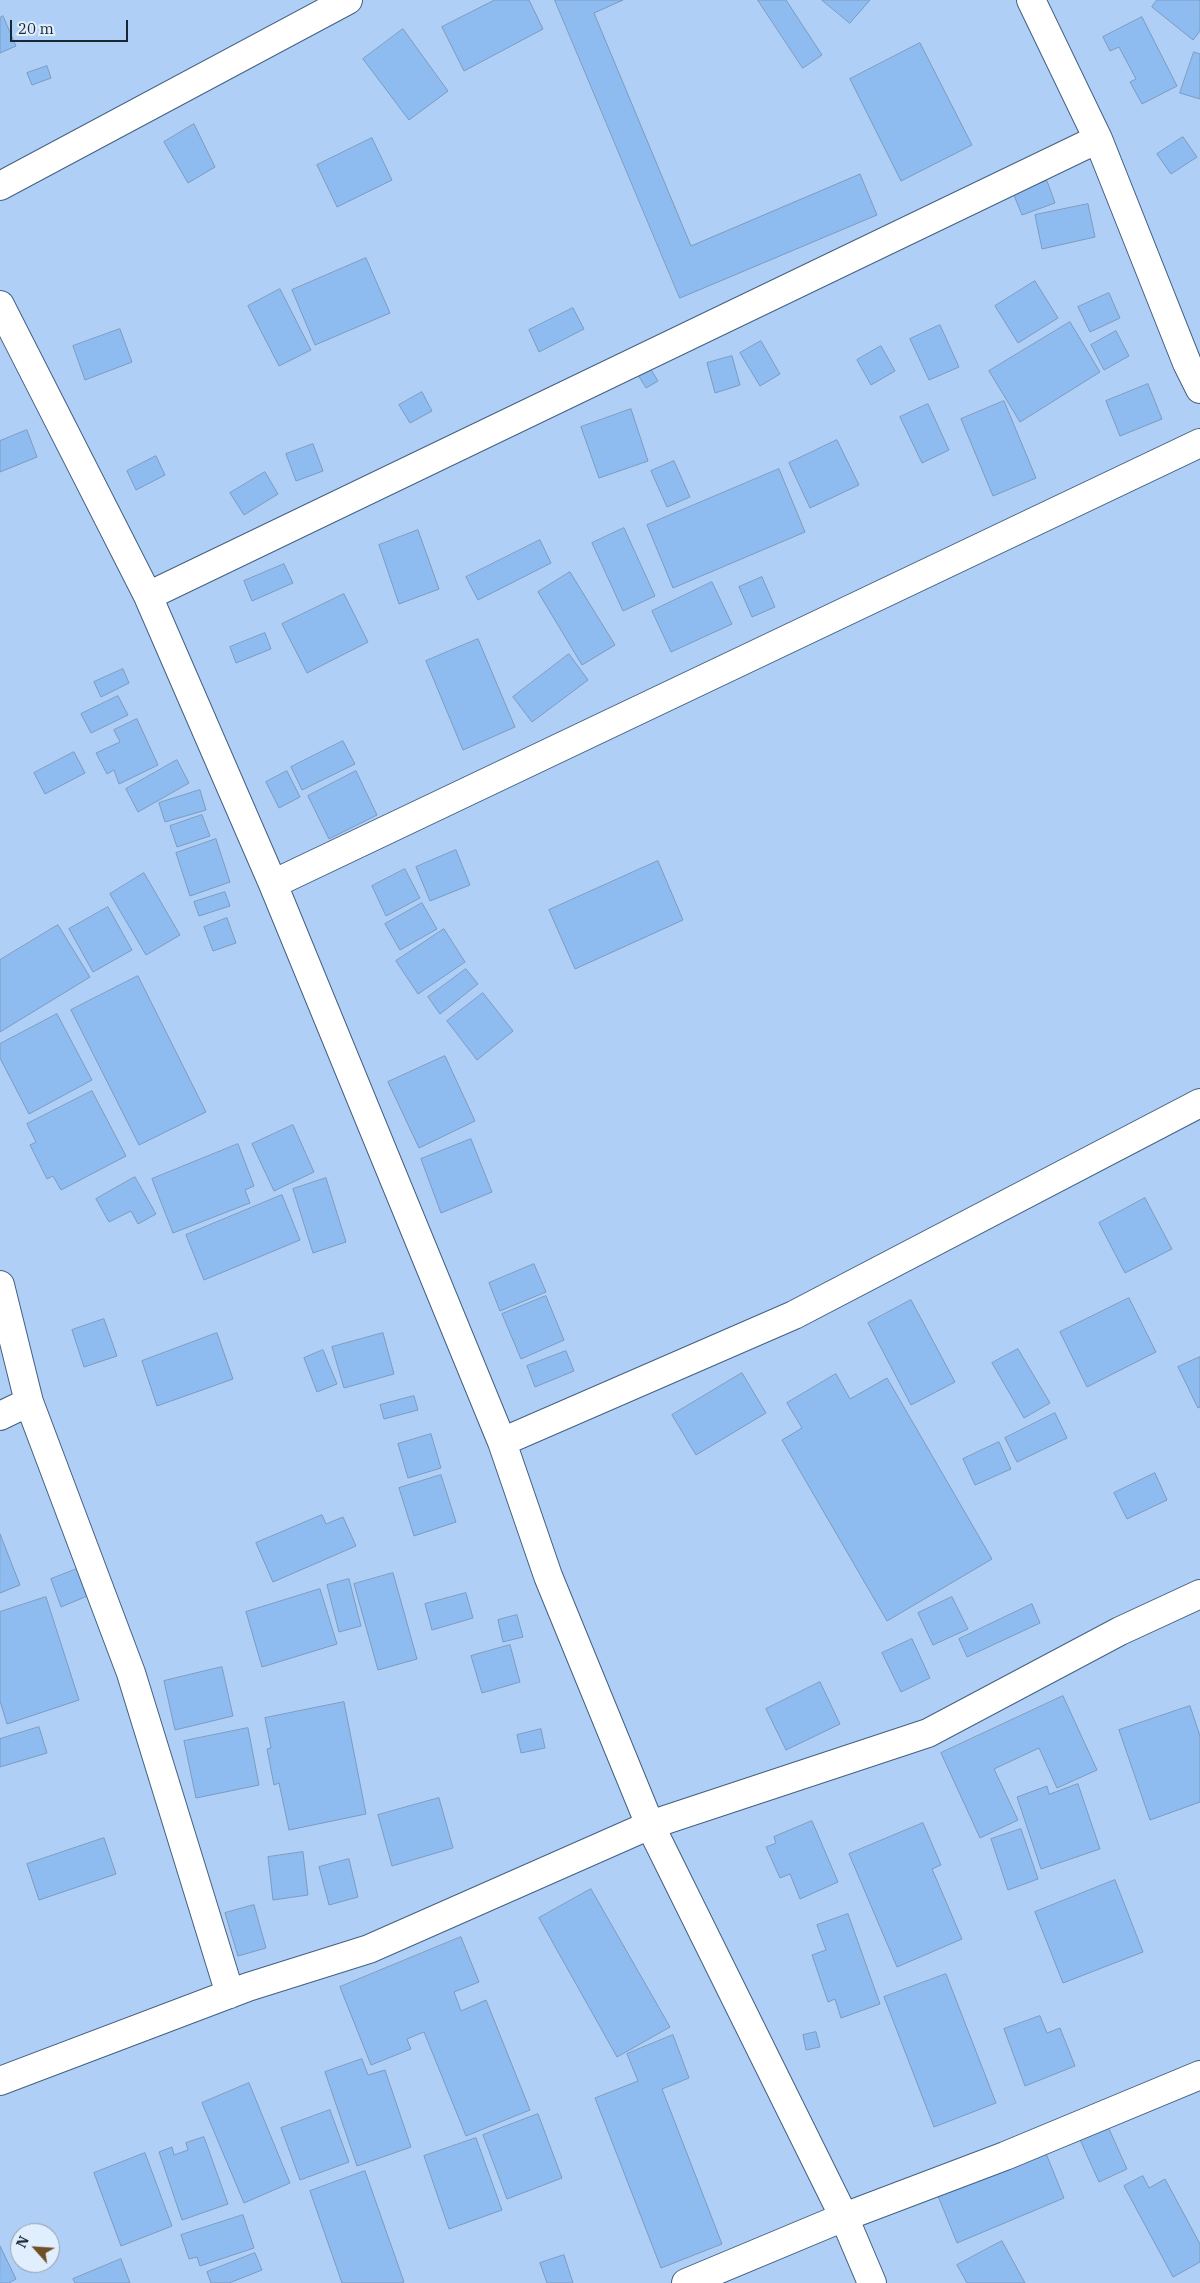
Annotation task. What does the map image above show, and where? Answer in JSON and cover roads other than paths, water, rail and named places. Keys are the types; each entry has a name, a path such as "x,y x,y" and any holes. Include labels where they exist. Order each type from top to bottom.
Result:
{"street":[{"path":"0,186 348,0"},
{"path":"1031,0 1098,138 1187,363 1200,389"},
{"path":"148,596 1098,138"},
{"path":"0,305 148,596 273,884 502,1442 548,1576 650,1826 844,2216 872,2283"},
{"path":"273,884 1200,442"},
{"path":"502,1442 794,1315 1200,1103"},
{"path":"0,1285 29,1402 130,1673 230,1994"},
{"path":"0,1416 29,1402"},
{"path":"0,2081 230,1994 369,1949 650,1826 928,1733 1120,1631 1200,1594"},
{"path":"686,2283 844,2216 1005,2156 1200,2075"}]}
